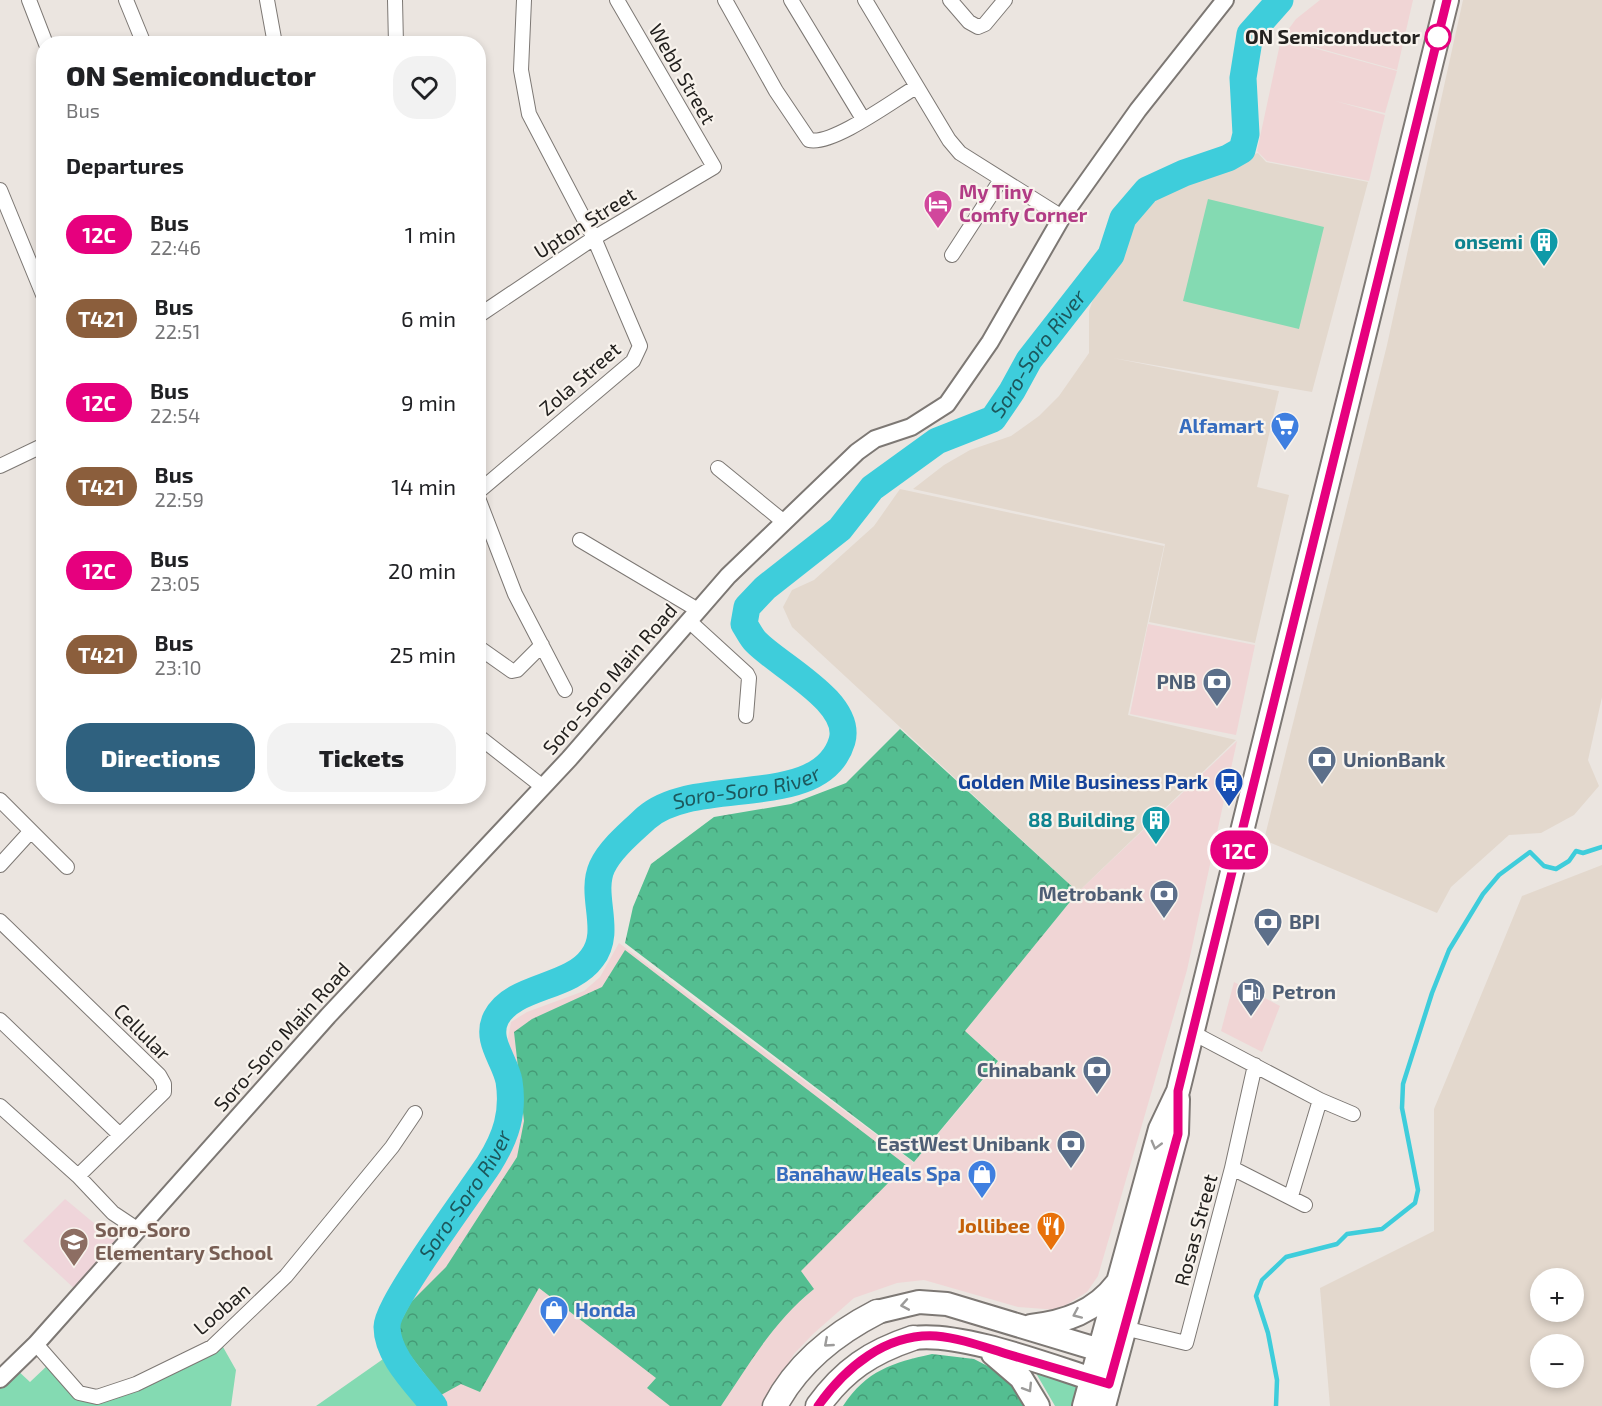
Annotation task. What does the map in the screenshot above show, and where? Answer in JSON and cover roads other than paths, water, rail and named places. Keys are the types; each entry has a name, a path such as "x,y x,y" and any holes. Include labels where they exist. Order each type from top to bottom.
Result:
{"highway":[{"path":"819,1405 839,1378 860,1361 883,1348 913,1338 946,1337 981,1346 1102,1397 1120,1279 1160,1129 1178,1091 1193,1033 1447,0"},
{"path":"1108,1353 1124,1328 1178,1134 1178,1091"},
{"path":"1023,1327 1061,1321 1085,1311 1104,1298 1120,1279"},
{"path":"775,1406 788,1385 814,1356 844,1330 877,1312 904,1305 934,1302 1108,1353"},
{"path":"981,1346 1005,1362 1021,1378 1038,1406"}],"street":[{"path":"30,0 43,36"},
{"path":"126,0 141,36"},
{"path":"267,0 274,36"},
{"path":"395,0 396,36"},
{"path":"524,0 521,70 526,104 534,124 594,238"},
{"name":"Webb Street","path":"617,0 714,167"},
{"path":"725,0 776,91 809,140 817,142 824,139 916,87"},
{"path":"791,0 863,119"},
{"path":"865,0 916,87 949,140 960,153 1000,181 1062,217"},
{"path":"950,0 969,22 978,27 985,24 1005,0"},
{"name":"Soro-Soro Main Road","path":"0,1379 36,1344 328,1016 543,787 728,576 866,446 875,439 911,427 947,404 990,342 1062,217 1138,110 1225,0"},
{"name":"Upton Street","path":"486,311 594,238 714,167"},
{"path":"952,255 1000,181"},
{"path":"0,190 36,278"},
{"name":"Zola Street","path":"486,485 633,361 639,352 639,341 594,238"},
{"path":"0,466 36,449"},
{"path":"718,468 784,522"},
{"path":"486,519 514,594 565,690"},
{"path":"580,540 694,616 747,674 749,678 746,716"},
{"path":"486,653 512,671 517,670 542,645"},
{"path":"486,742 543,787"},
{"path":"0,800 67,867"},
{"path":"0,865 30,832"},
{"name":"Cellular","path":"0,921 159,1075 164,1084 164,1092 78,1176"},
{"path":"0,1020 120,1134"},
{"path":"1193,1033 1320,1100 1353,1114"},
{"name":"Rosas Street","path":"1124,1328 1186,1343 1232,1168 1255,1065"},
{"path":"1291,1196 1320,1100"},
{"path":"0,1106 78,1176 107,1207 137,1229"},
{"name":"Looban","path":"36,1344 79,1393 97,1397 136,1384 212,1347 286,1276 392,1147 415,1113"},
{"path":"1232,1168 1305,1205"}],"waterway":[{"name":"Soro-Soro River","path":"434,1406 397,1359 388,1338 387,1327 390,1315 400,1296 489,1164 504,1134 509,1114 510,1093 507,1073 494,1042 493,1026 496,1018 504,1007 515,999 570,976 592,958 601,936 598,890 602,867 616,847 646,818 668,805 695,797 784,785 810,777 830,763 842,741 842,727 836,712 812,686 754,640 744,624 747,607 765,588 840,529 872,488 937,441 993,419 1029,360 1111,255 1123,218 1147,190 1184,173 1228,158 1242,150 1246,134 1243,78 1250,34 1280,0"},
{"path":"1276,1406 1277,1380 1268,1333 1256,1296 1262,1280 1286,1257 1337,1244 1347,1234 1382,1229 1415,1203 1418,1190 1402,1108 1403,1084 1432,993 1449,950 1483,894 1499,875 1530,852 1544,866 1556,869 1569,861 1576,851 1583,853 1602,847"}],"place":[{"name":"ON Semiconductor","path":"1438,37"},
{"name":"My Tiny Comfy Corner","path":"938,230"},
{"name":"onsemi","path":"1544,268"},
{"name":"Alfamart","path":"1285,452"},
{"name":"PNB","path":"1217,708"},
{"name":"UnionBank","path":"1322,786"},
{"name":"Golden Mile Business Park","path":"1229,808"},
{"name":"88 Building","path":"1156,846"},
{"name":"Metrobank","path":"1164,920"},
{"name":"BPI","path":"1268,948"},
{"name":"Petron","path":"1251,1018"},
{"name":"Chinabank","path":"1097,1096"},
{"name":"EastWest Unibank","path":"1071,1170"},
{"name":"Banahaw Heals Spa","path":"982,1200"},
{"name":"Jollibee","path":"1051,1252"},
{"name":"Soro-Soro Elementary School","path":"74,1268"},
{"name":"Honda","path":"554,1336"}]}
